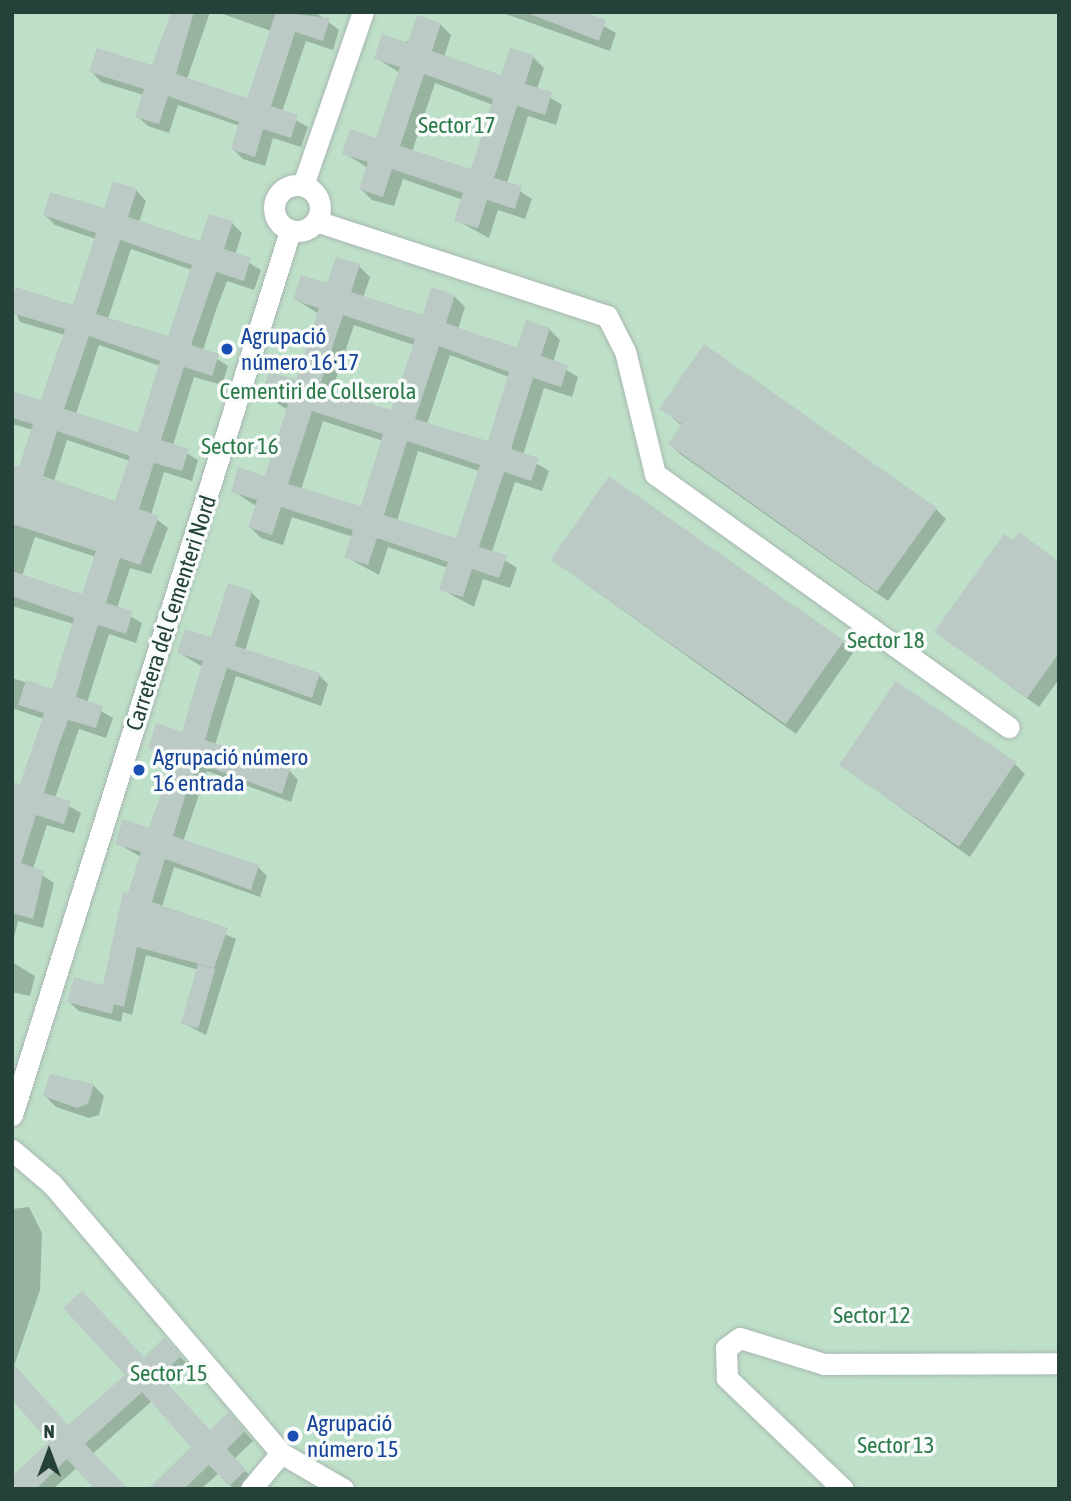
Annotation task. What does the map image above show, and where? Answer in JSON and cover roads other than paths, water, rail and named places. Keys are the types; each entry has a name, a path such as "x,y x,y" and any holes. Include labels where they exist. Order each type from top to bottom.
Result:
{"street":[{"path":"303,185 363,12"},
{"path":"303,185 321,207 316,221"},
{"path":"303,185 285,187 274,201 276,219 290,230 316,221 607,316 625,351 655,474 1009,727"},
{"name":"Carretera del Cementeri Nord","path":"12,1115 290,230"},
{"path":"12,1150 52,1184 281,1453 342,1489"},
{"path":"843,1489 727,1378 726,1348 740,1338 764,1342 824,1364 1059,1363"},
{"path":"251,1489 281,1453"}],"place":[{"name":"Agrupació número 16·17","path":"227,349"},
{"name":"Agrupació número 16 entrada","path":"139,770"},
{"name":"Agrupació número 15","path":"293,1436"}],"park label":[{"name":"Sector 17","path":"457,125"},
{"name":"Cementiri de Collserola","path":"318,391"},
{"name":"Sector 16","path":"240,446"},
{"name":"Sector 18","path":"886,640"},
{"name":"Sector 12","path":"872,1315"},
{"name":"Sector 15","path":"169,1373"},
{"name":"Sector 13","path":"896,1445"}]}
